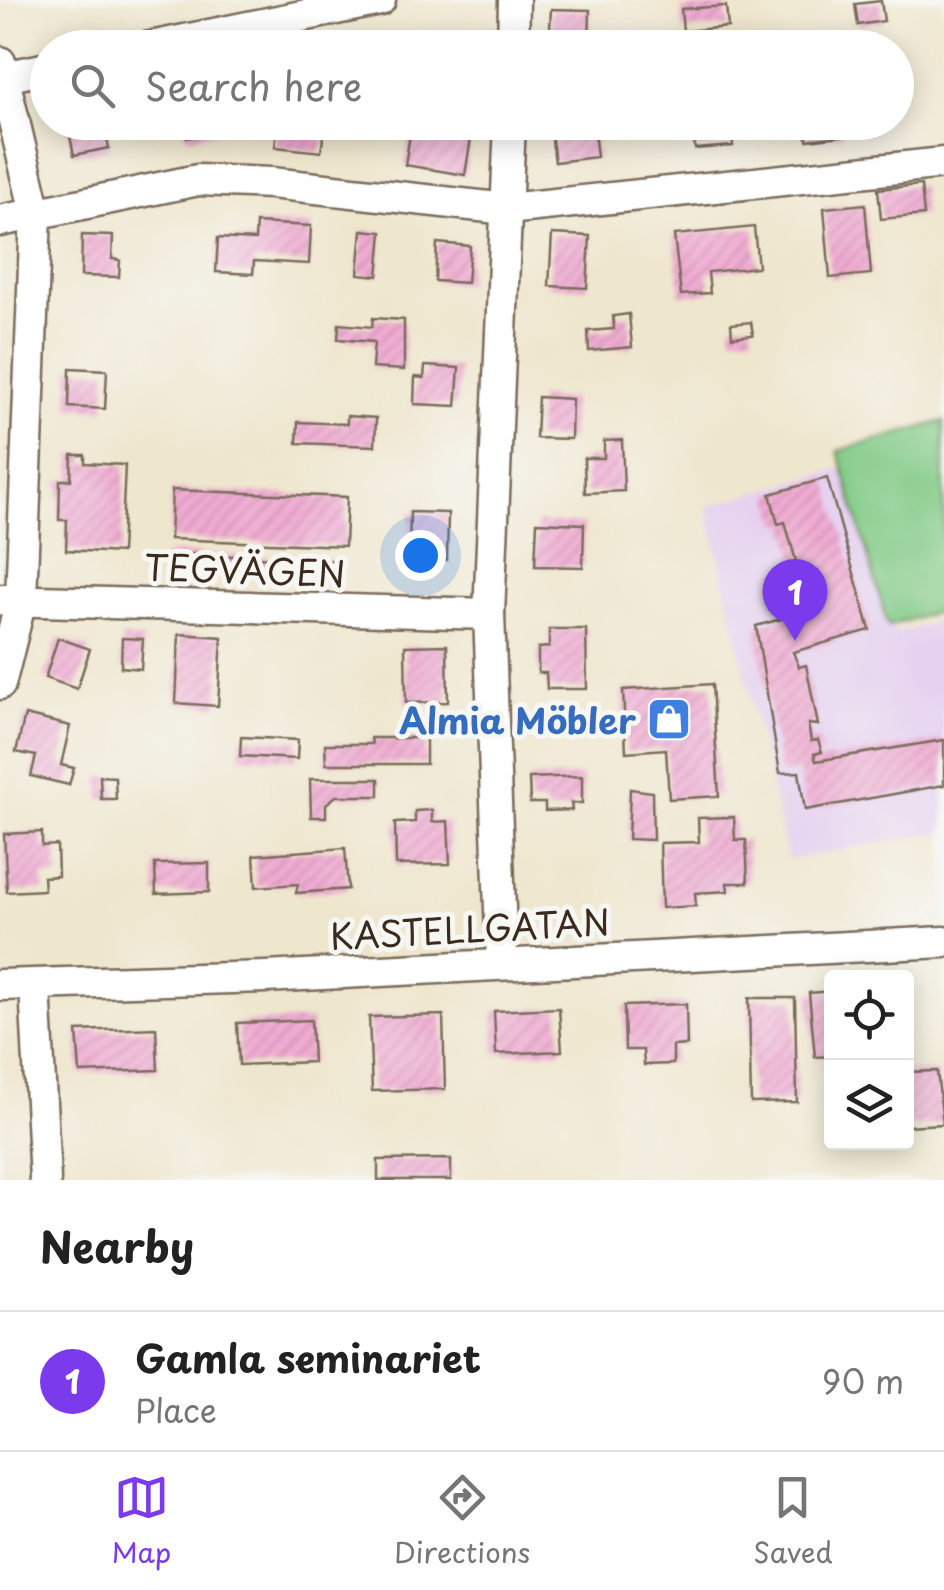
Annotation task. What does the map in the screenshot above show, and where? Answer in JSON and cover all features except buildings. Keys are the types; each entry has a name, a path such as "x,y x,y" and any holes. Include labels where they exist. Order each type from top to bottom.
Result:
{"street":[{"path":"234,30 380,0"},
{"path":"513,30 514,0"},
{"path":"0,684 11,600 36,213 2,70 30,69"},
{"path":"502,963 489,614 509,140"},
{"path":"0,222 198,180 272,182 507,209 944,163"},
{"name":"TEGVÄGEN","path":"11,600 489,614"},
{"name":"KASTELLGATAN","path":"0,985 944,942"},
{"path":"35,986 45,1180"}],"shaded area":[{"path":"841,468 895,634 944,619 944,831 788,860 707,506"}],"green space":[{"path":"944,421 944,610 888,626 838,451"}],"place":[{"name":"Gamla seminariet","path":"795,641"},
{"name":"Almia Möbler","path":"669,719"}]}
